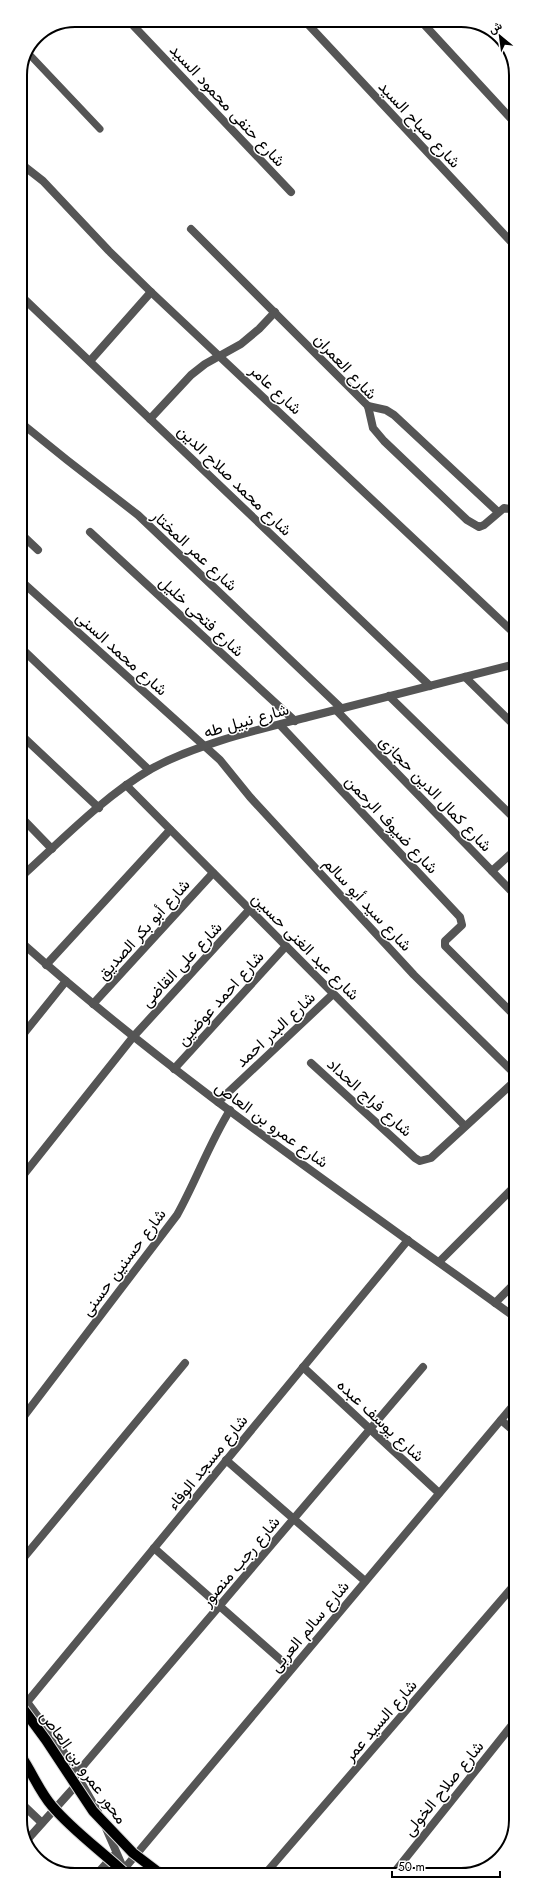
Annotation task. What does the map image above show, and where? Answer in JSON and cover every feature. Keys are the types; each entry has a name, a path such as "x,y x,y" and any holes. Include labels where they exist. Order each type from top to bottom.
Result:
{"main road":[{"name":"محور عمرو بن العاص","path":"27,1709 93,1811 133,1853 153,1868"},
{"path":"27,1766 52,1805 76,1830 120,1868"}],"street":[{"name":"شارع حنفى محمود السيد","path":"135,27 291,192"},
{"name":"شارع صباح السيد","path":"311,27 509,240"},
{"path":"426,27 509,116"},
{"name":"شارع عامر","path":"27,169 48,186 109,251 151,292 509,628"},
{"name":"شارع العمران","path":"191,229 368,406 371,421 378,434 473,525 479,527 484,525 498,512"},
{"path":"90,361 151,292"},
{"name":"شارع محمد صلاح الدين","path":"27,302 430,686"},
{"path":"150,419 191,375 205,364 241,344 275,312"},
{"path":"368,406 386,410 394,415 498,512 504,508 509,508"},
{"name":"شارع عمر المختار","path":"27,428 138,515 339,709"},
{"name":"شارع فتحى خليل","path":"90,532 294,721"},
{"path":"27,540 38,550"},
{"name":"شارع محمد السنى","path":"27,586 205,747"},
{"path":"27,654 149,770"},
{"name":"شارع نبيل طه","path":"27,871 126,785 149,770 192,749 205,747 280,724 509,666"},
{"path":"465,677 509,720"},
{"path":"389,696 509,813"},
{"name":"شارع كمال الدين حجازى","path":"339,709 509,889"},
{"name":"شارع ضيوف الرحمن","path":"280,724 460,917 462,925 444,943 446,947 509,1007"},
{"path":"27,741 99,808"},
{"name":"شارع سيد أبو سالم","path":"205,747 220,760 250,797 414,975 509,1069"},
{"name":"شارع عبد الغنى حسين","path":"126,785 465,1126"},
{"path":"27,823 52,849"},
{"path":"46,965 170,830"},
{"path":"492,871 509,855"},
{"name":"شارع أبو بكر الصديق","path":"93,1004 213,873"},
{"name":"شارع على القاضى","path":"27,1170 133,1037 250,909"},
{"name":"شارع احمد عوضين","path":"174,1069 286,946"},
{"name":"شارع عمرو بن العاص","path":"27,948 133,1037 174,1069 509,1313"},
{"path":"27,1030 66,981"},
{"name":"شارع البدر احمد","path":"218,1102 333,994"},
{"name":"شارع فراج الحداد","path":"311,1063 409,1153 420,1161 425,1161 430,1158 465,1126"},
{"path":"465,1126 509,1086"},
{"name":"شارع حسنين حسنى","path":"27,1412 177,1215 190,1192 218,1129 230,1110"},
{"path":"439,1262 509,1192"},
{"name":"شارع مسجد الوفاء","path":"27,1700 408,1240"},
{"path":"495,1303 509,1289"},
{"path":"27,1554 185,1363"},
{"name":"شارع يوسف عبده","path":"303,1367 439,1493"},
{"name":"شارع رجب منصور","path":"30,1836 220,1606 423,1367"},
{"name":"شارع سالم العربى","path":"130,1868 291,1669 509,1410"},
{"path":"501,1420 509,1427"},
{"path":"226,1460 365,1581"},
{"path":"154,1548 291,1669"},
{"name":"شارع السيد عمر","path":"270,1868 509,1591"},
{"path":"27,1707 45,1725 79,1777 99,1812 124,1868"},
{"name":"شارع صلاح الخولى","path":"398,1868 509,1729"},
{"path":"27,1808 42,1823"},
{"path":"103,1868 117,1853"}],"lane":[{"path":"31,56 100,129"}]}
